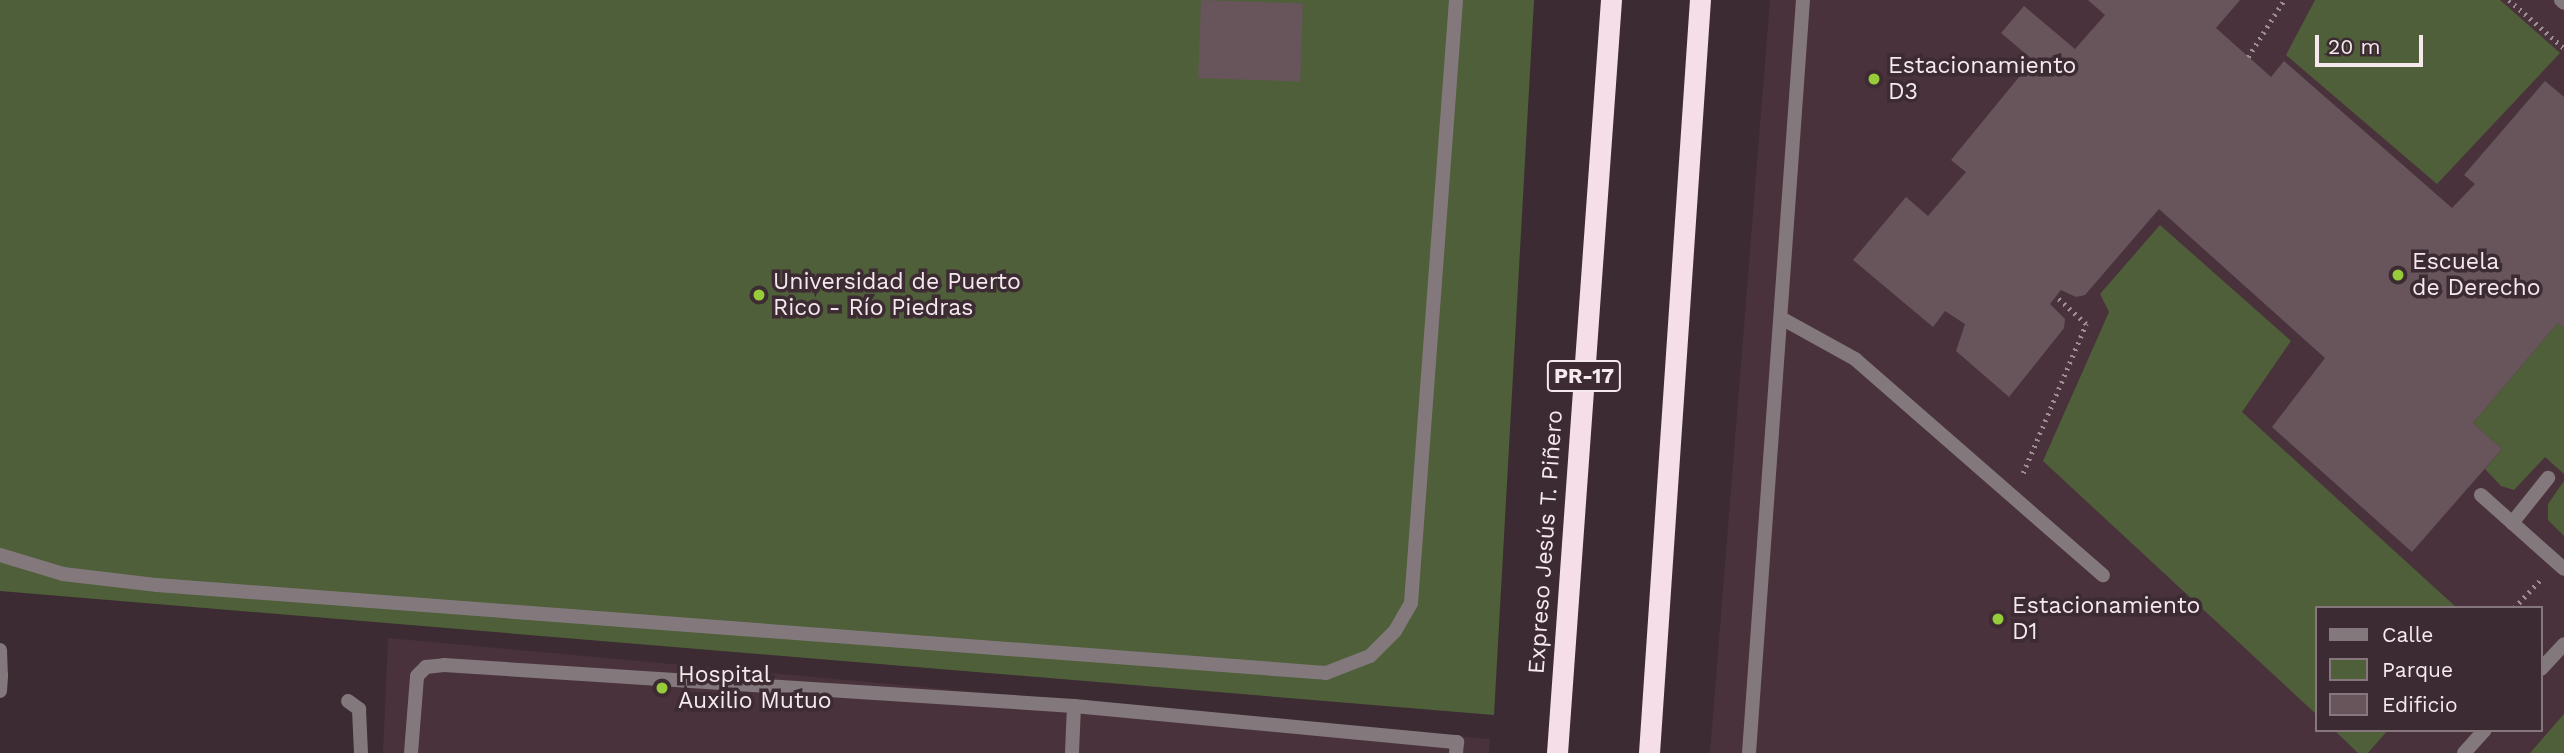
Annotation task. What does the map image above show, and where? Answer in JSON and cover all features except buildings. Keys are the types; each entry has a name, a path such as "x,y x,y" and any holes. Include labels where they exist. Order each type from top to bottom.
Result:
{"highway":[{"name":"Expreso Jesús T. Piñero","path":"1557,753 1611,0"},
{"path":"1649,753 1700,0"}],"street":[{"path":"0,555 63,573 157,585 1326,673 1370,656 1395,631 1411,603 1456,0"},
{"path":"1749,753 1803,0"},
{"path":"1781,318 1855,359 2103,575"},
{"path":"2512,523 2548,478"},
{"path":"2481,495 2564,569"},
{"path":"2543,667 2564,644"},
{"path":"0,650 1,683"},
{"path":"411,753 417,676 426,667 444,665 1074,706 1457,741 1456,753"},
{"path":"348,701 359,709 360,753"},
{"path":"1072,753 1074,706"},
{"path":"2464,753 2483,732"}],"path":[{"path":"2248,57 2284,0"},
{"path":"2509,0 2564,48"},
{"path":"2009,494 2030,462 2085,324 2056,297"}],"shaded area":[{"path":"1770,0 2564,0 2564,753 1710,753"},
{"name":"Hospital Auxilio Mutuo","path":"388,638 1490,739 1489,753 383,753"}],"green space":[{"name":"Universidad de Puerto Rico - Río Piedras","path":"0,0 1534,0 1494,715 0,591"},
{"path":"2315,0 2500,0 2560,53 2437,184 2286,55"},
{"path":"2160,225 2291,341 2242,412 2455,606 2316,606 2316,714 2043,461 2109,312 2100,294"},
{"path":"2558,323 2564,328 2564,474 2545,457 2514,490 2501,486 2485,469 2502,449 2473,423"},
{"path":"2564,481 2564,536 2548,520 2548,504"},
{"path":"2564,714 2564,753 2530,753"},
{"path":"2336,732 2386,732 2368,753 2358,753"}],"place":[{"name":"Estacionamiento D3","path":"1874,79"},
{"name":"Escuela de Derecho","path":"2398,275"},
{"name":"Universidad de Puerto Rico - Río Piedras","path":"759,295"},
{"name":"Estacionamiento D1","path":"1998,619"},
{"name":"Hospital Auxilio Mutuo","path":"662,688"}]}
